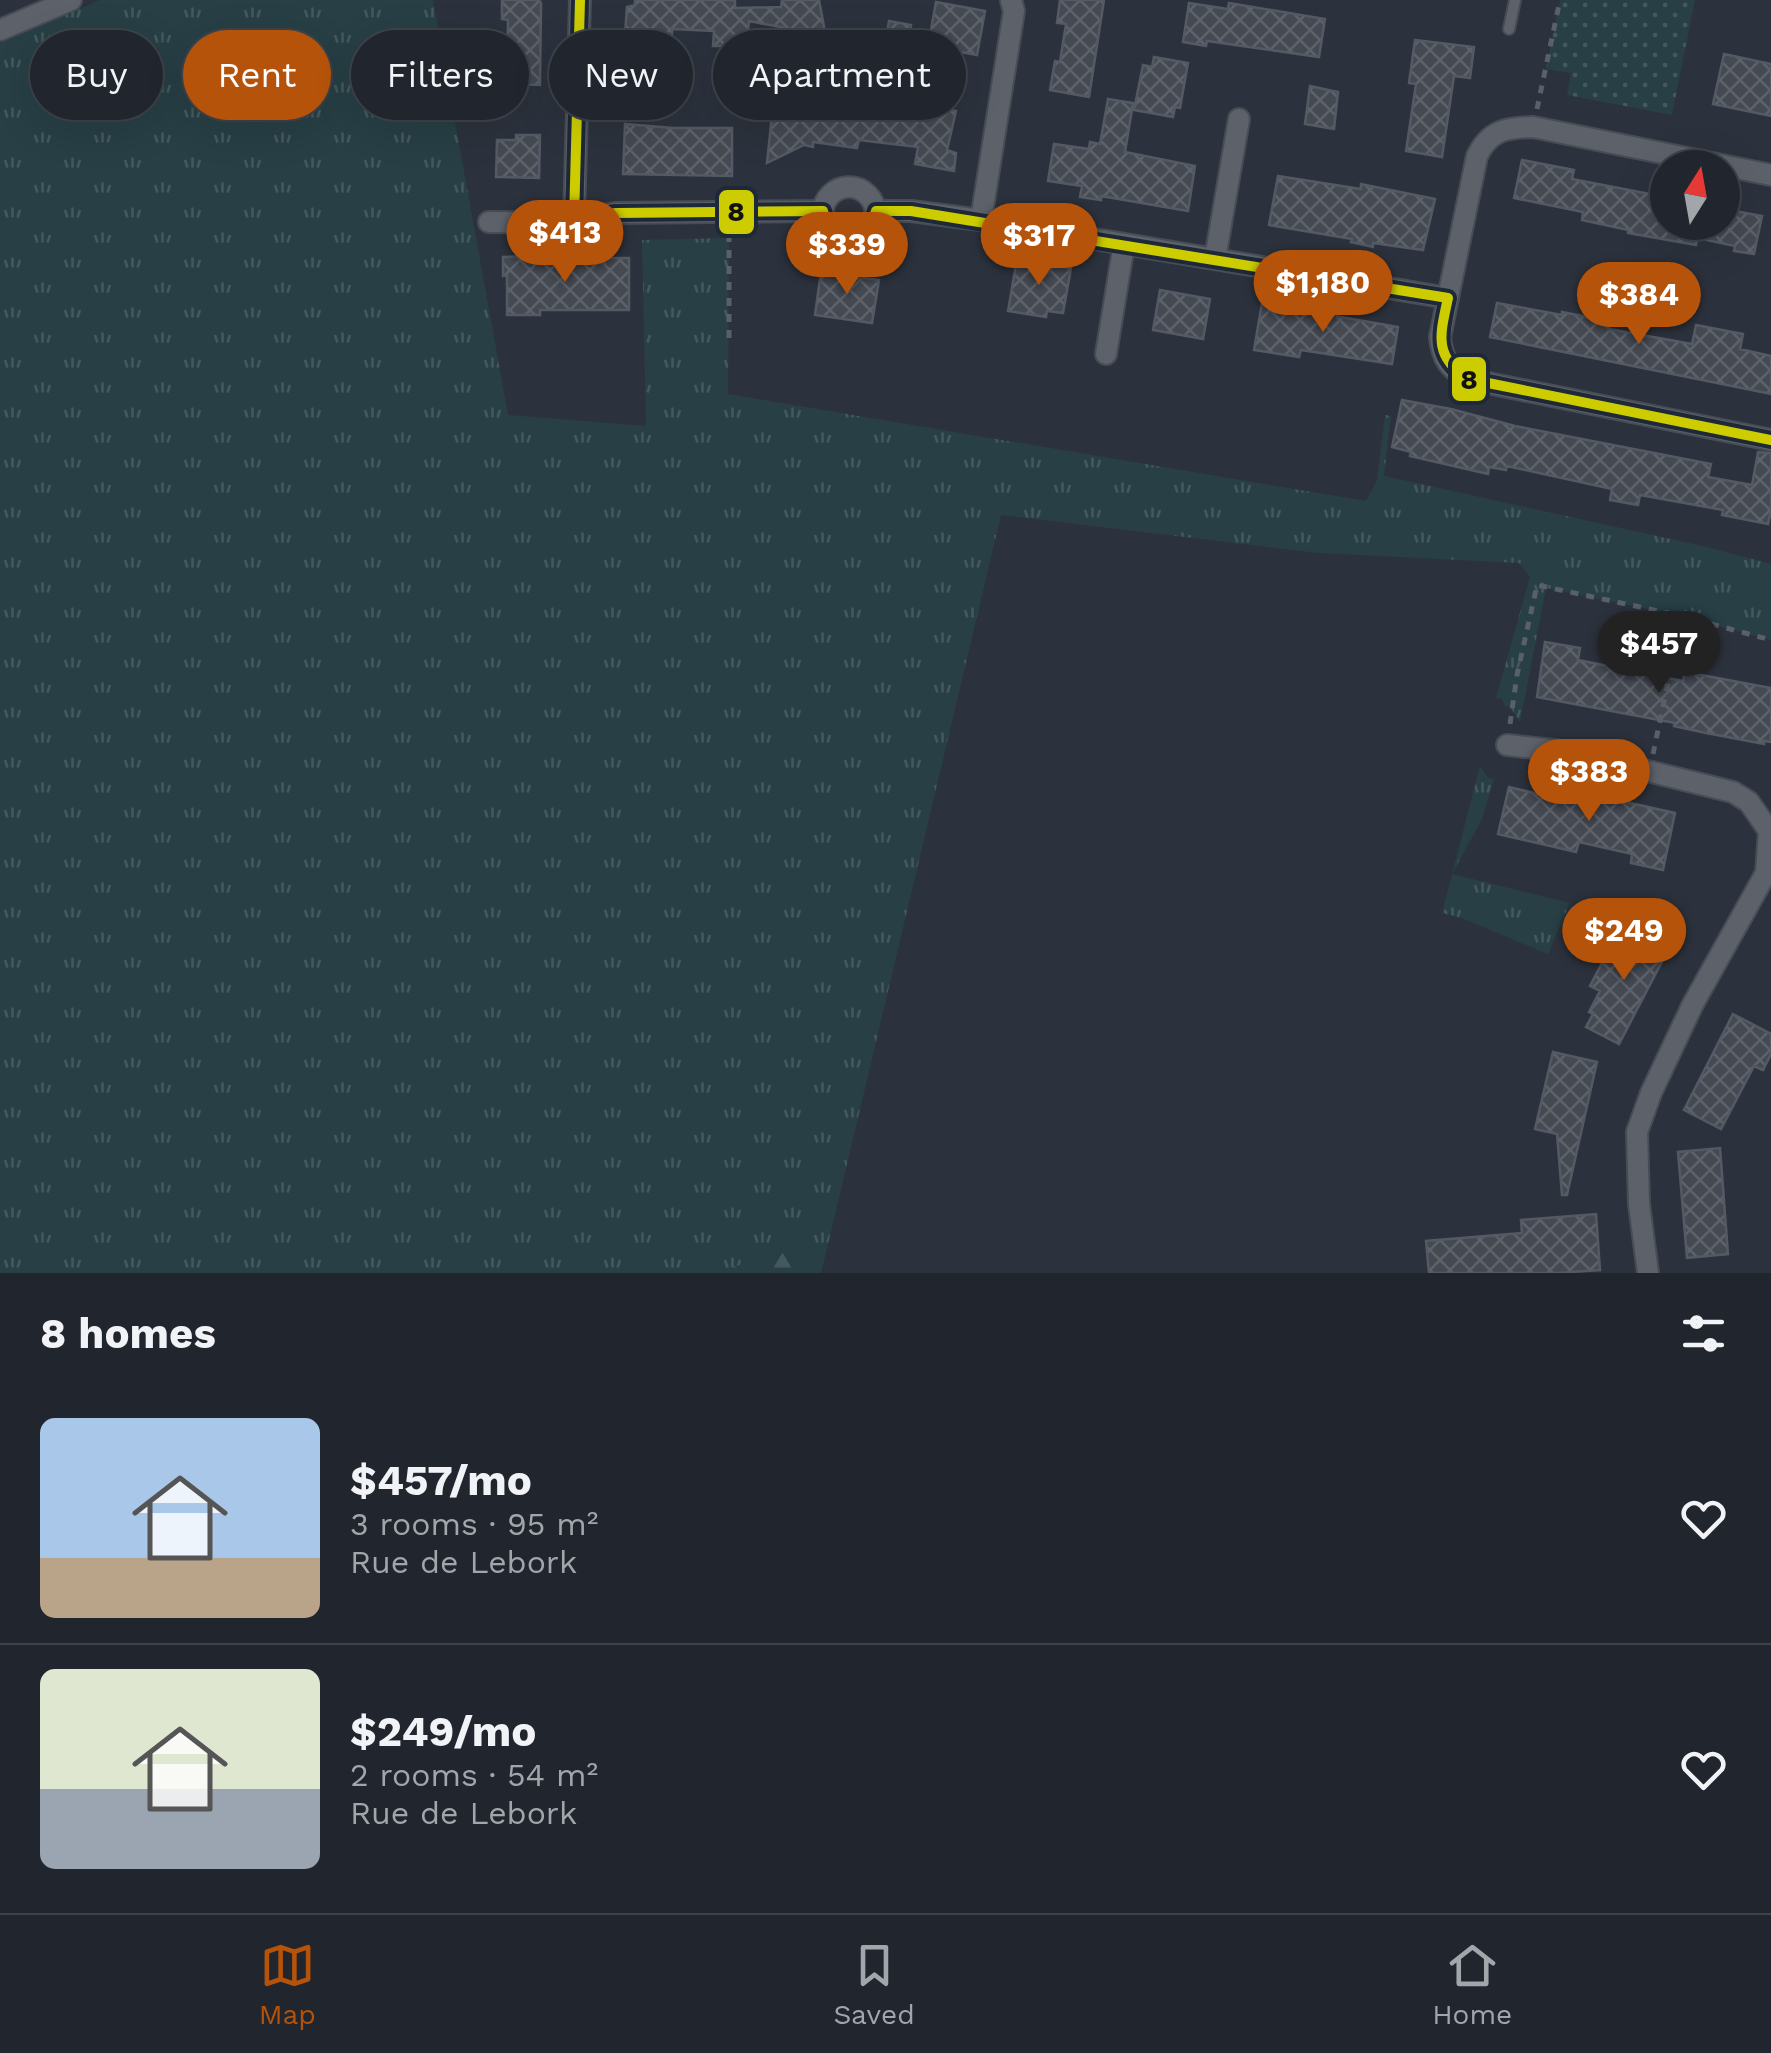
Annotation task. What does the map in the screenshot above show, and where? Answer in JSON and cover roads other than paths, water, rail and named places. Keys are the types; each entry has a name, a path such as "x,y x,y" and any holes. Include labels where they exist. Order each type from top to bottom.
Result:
{"street":[{"path":"0,30 71,0"},
{"path":"574,220 580,0"},
{"path":"980,220 1014,12 1011,0"},
{"path":"1215,259 1240,119"},
{"path":"1771,174 1533,127 1495,134 1484,142 1477,156 1440,337 1445,362 1468,379 1771,440"},
{"path":"849,186 867,193 876,210 869,231 849,240 829,231 822,211 831,193 849,186"},
{"path":"876,210 911,210 980,220 1448,298"},
{"path":"488,222 549,223 616,213 822,211"},
{"path":"1106,354 1124,244"},
{"path":"1507,745 1570,752 1734,792 1749,802 1769,831 1766,873 1693,1004 1637,1132 1639,1204 1648,1273"}],"lane":[{"path":"1508,29 1515,0"}]}
